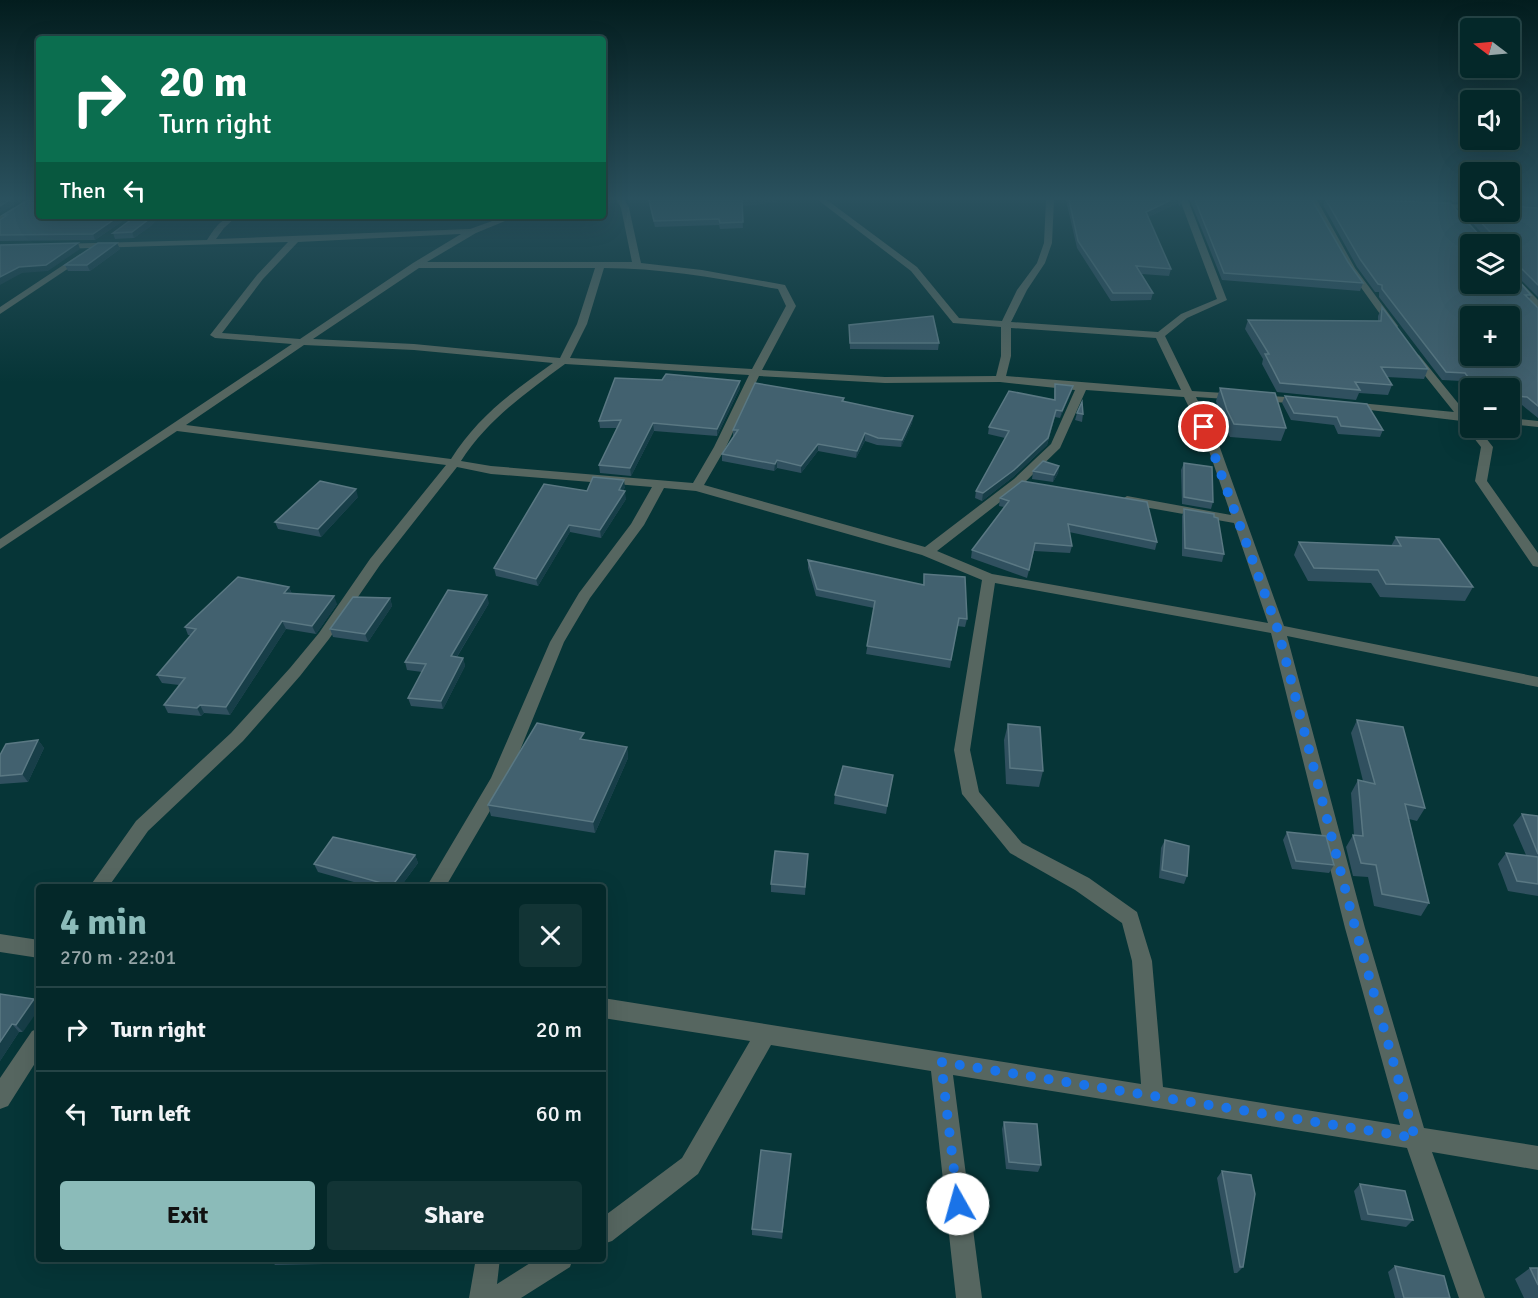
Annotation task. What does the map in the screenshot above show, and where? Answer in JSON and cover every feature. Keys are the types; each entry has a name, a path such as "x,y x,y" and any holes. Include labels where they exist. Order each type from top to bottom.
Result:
{"street":[{"path":"0,311 75,261"},
{"path":"276,261 215,335 414,347 563,361 755,373 885,380 1000,379 1082,387 1317,402"},
{"path":"0,545 423,261"},
{"path":"636,261 637,265"},
{"path":"903,261 914,269 956,321 1160,335 1184,316 1222,300 1207,261"},
{"path":"1000,379 1006,356 1006,323 1022,290 1042,261"},
{"path":"1347,261 1397,331"},
{"path":"416,265 637,265 782,287 791,306 777,336 755,373 720,447 697,487"},
{"path":"100,884 142,826 237,737 295,672 324,636 375,562 454,463 471,436 503,404 563,361 582,324 600,266"},
{"path":"1520,286 1538,306"},
{"path":"1160,335 1212,445 1278,630 1355,927 1415,1138 1472,1298"},
{"path":"1410,350 1460,411"},
{"path":"927,552 1018,482 1056,446 1082,387"},
{"path":"1339,404 1460,421"},
{"path":"1520,422 1538,424"},
{"path":"173,427 345,450 423,457 491,470 697,487 927,552 989,578 1278,630 1538,682"},
{"path":"1481,438 1487,447 1481,481 1538,563"},
{"path":"1018,482 1040,486"},
{"path":"437,884 499,780 557,642 584,597 637,525 660,484"},
{"path":"1116,499 1239,520"},
{"path":"989,578 962,750 971,794 1016,848 1082,885 1130,918 1142,961 1153,1096"},
{"path":"0,943 36,949"},
{"path":"606,1008 1538,1158"},
{"path":"606,1230 690,1166 766,1034"},
{"path":"0,1098 36,1043"},
{"path":"941,1062 969,1298"},
{"path":"482,1298 487,1262"},
{"path":"498,1298 555,1262"}],"building":[{"path":"0,261 52,261 46,265 19,267 0,277"},
{"path":"72,261 93,261 87,265 65,265"},
{"path":"1091,261 1167,261 1171,269 1136,266 1153,293 1113,293"},
{"path":"1219,261 1347,261 1363,283 1224,273"},
{"path":"1361,261 1460,261 1460,294 1520,294 1520,282 1531,295 1525,295 1538,308 1538,406 1527,397 1520,396 1520,378 1469,378 1465,373 1446,372 1382,289 1382,285 1378,284"},
{"path":"1520,261 1538,261 1538,285 1520,267"},
{"path":"1382,307 1428,369 1381,367 1392,385 1355,382 1360,390 1280,383 1265,354 1269,354 1248,320 1381,321"},
{"path":"933,316 939,343 850,343 849,325"},
{"path":"666,374 740,381 717,429 653,423 630,468 599,465 621,420 599,421 615,378 662,380"},
{"path":"755,383 844,398 842,401 913,416 902,440 878,438 865,433 857,451 818,444 801,466 777,460 775,464 722,454 738,430 733,430"},
{"path":"1055,384 1073,386 1062,411 1056,410 1048,438 1014,470 983,493 976,491 1009,431 989,427 1009,391 1055,400"},
{"path":"1220,388 1275,393 1286,428 1234,424"},
{"path":"1285,396 1367,404 1383,430 1341,426 1337,417 1294,413"},
{"path":"1082,402 1083,414 1077,413"},
{"path":"1043,461 1059,466 1054,475 1033,471"},
{"path":"1184,463 1212,467 1213,502 1184,497"},
{"path":"593,477 624,480 619,490 625,491 600,530 569,525 536,579 494,568 544,484 587,491"},
{"path":"320,481 356,489 318,529 275,522"},
{"path":"1022,481 1147,502 1157,542 1068,524 1072,546 1035,543 1029,570 972,550 1009,501 1000,498"},
{"path":"1184,509 1214,514 1214,517 1218,518 1224,554 1185,548"},
{"path":"1396,537 1439,539 1473,587 1386,584 1378,570 1314,568 1299,542 1401,546"},
{"path":"808,560 924,585 924,574 965,577 967,619 959,618 951,660 867,646 875,601 817,589"},
{"path":"238,577 289,587 284,593 334,596 312,626 282,621 226,707 200,705 197,708 164,705 185,678 157,675 196,629 185,627"},
{"path":"448,590 487,595 451,656 463,658 441,701 408,698 426,664 405,662"},
{"path":"353,597 390,598 365,634 330,629"},
{"path":"1357,720 1403,727 1425,808 1405,804 1429,903 1382,894 1376,865 1361,863 1353,835 1363,836 1358,780 1375,784"},
{"path":"537,723 584,733 580,739 627,747 593,822 488,805"},
{"path":"1008,724 1040,727 1043,771 1010,768"},
{"path":"38,740 22,774 0,776 0,755 6,744"},
{"path":"843,766 893,775 887,806 835,795"},
{"path":"1522,814 1538,816 1538,854"},
{"path":"1287,832 1326,836 1334,865 1296,861"},
{"path":"333,837 415,855 393,884 385,884 314,864"},
{"path":"1165,840 1189,846 1187,876 1162,870"},
{"path":"775,851 808,854 805,887 771,884"},
{"path":"1506,853 1538,857 1538,884 1517,881"},
{"path":"0,994 34,999 16,1025 12,1024 0,1042"},
{"path":"1004,1122 1037,1124 1041,1165 1009,1162"},
{"path":"761,1150 791,1154 782,1232 752,1229"},
{"path":"1222,1171 1251,1175 1255,1194 1243,1267 1240,1267"},
{"path":"1360,1184 1405,1191 1413,1220 1368,1214"},
{"path":"1395,1266 1444,1276 1450,1298 1404,1298"},
{"path":"1530,1268 1538,1268 1538,1285"}],"route":[{"path":"958,1204 941,1062 1415,1138 1355,927 1278,630 1204,427"}]}
